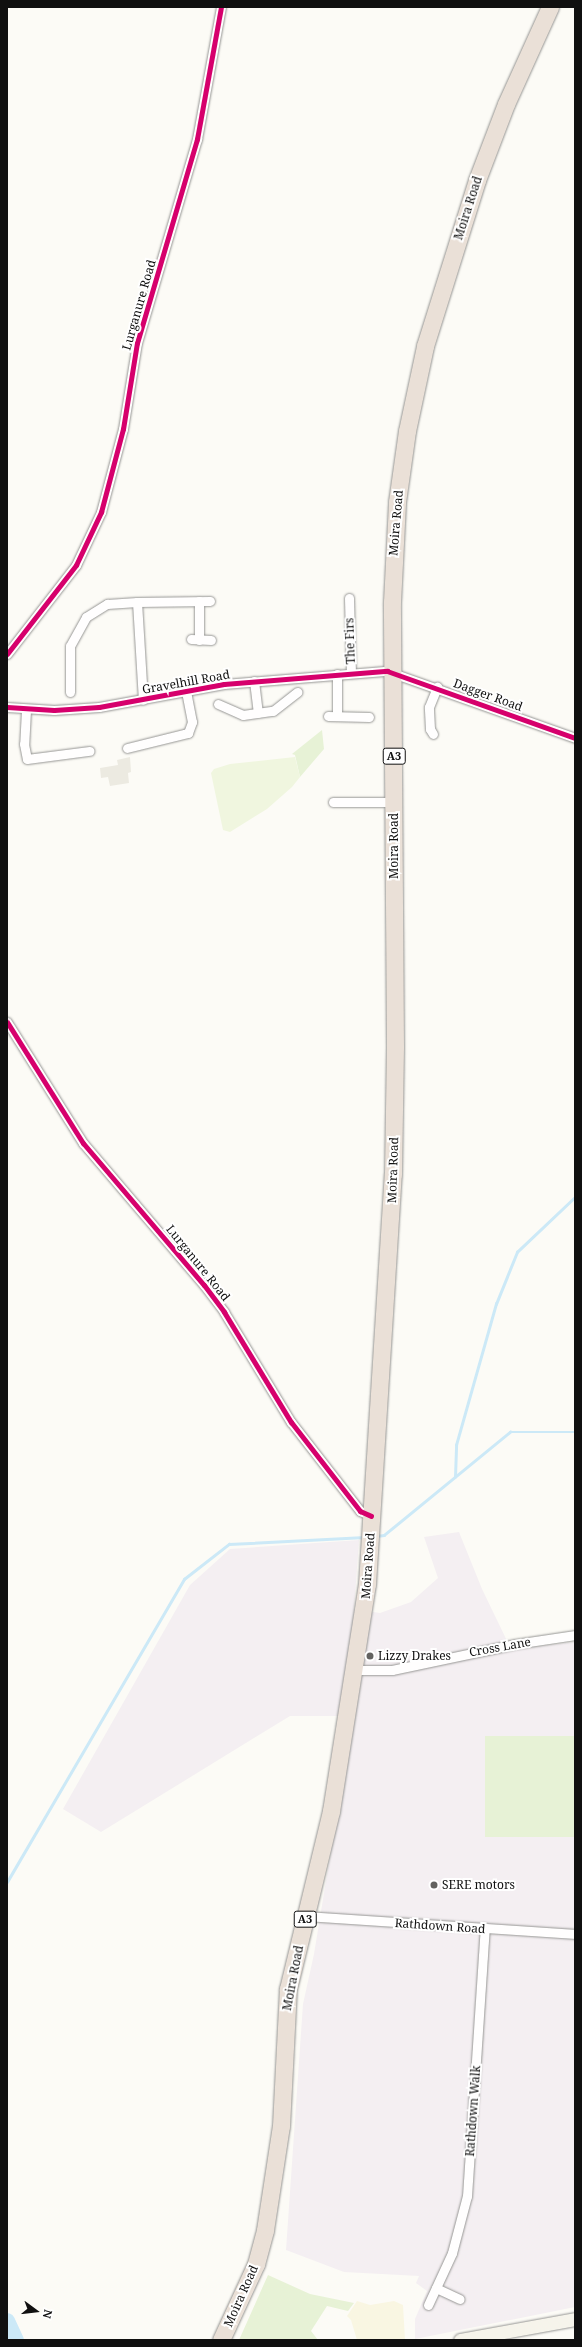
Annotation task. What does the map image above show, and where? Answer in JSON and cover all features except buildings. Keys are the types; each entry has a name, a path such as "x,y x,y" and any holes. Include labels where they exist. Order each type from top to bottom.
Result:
{"highway":[{"name":"Moira Road","path":"221,2340 256,2264 266,2230 281,2126 288,1989 331,1811 366,1600 393,1174 394,802 392,574 397,502 407,431 425,346 477,180 506,104 550,7"}],"street":[{"name":"Lurganure Road","path":"7,654 76,565 101,512 123,429 137,343 197,139 221,7"},
{"name":"The Firs","path":"349,598 344,609 351,673"},
{"path":"199,601 195,640 211,640"},
{"path":"70,692 70,646 86,617 107,604 210,601"},
{"path":"137,602 143,700"},
{"name":"Gravelhill Road","path":"7,707 26,710 80,709 254,681 351,673 393,672"},
{"name":"Dagger Road","path":"393,672 575,738"},
{"path":"337,674 332,716 369,717"},
{"path":"254,681 258,713"},
{"path":"433,734 430,729 429,706 437,687"},
{"path":"127,748 188,733 192,722 186,691"},
{"path":"218,704 242,715 273,711 297,692"},
{"path":"26,710 24,744 27,759 89,751"},
{"path":"333,802 394,802"},
{"name":"Lurganure Road","path":"7,1022 83,1143 204,1285 224,1312 291,1422 360,1511 371,1529"},
{"name":"Cross Lane","path":"355,1670 392,1670 515,1644 575,1635"},
{"name":"Rathdown Road","path":"306,1916 575,1934"},
{"name":"Rathdown Walk","path":"428,2305 456,2242 467,2196 485,1928"},
{"path":"436,2288 460,2299"},
{"path":"460,2340 575,2319"}],"shaded area":[{"path":"130,757 131,772 128,773 129,783 110,786 108,777 101,778 100,768 118,765 117,760"},
{"path":"459,1532 482,1589 511,1649 575,1642 575,2307 415,2339 415,2319 427,2291 416,2283 419,2276 344,2272 286,2250 303,2004 314,1954 353,1716 290,1716 101,1832 63,1809 190,1585 230,1549 359,1540 354,1609 380,1613 411,1602 438,1578 424,1537"},
{"path":"357,2301 370,2305 394,2301 403,2305 405,2340 357,2340 351,2320 347,2316"}],"green space":[{"path":"322,730 324,749 300,777 295,755 292,754"},
{"path":"295,757 300,777 292,787 267,809 230,832 223,830 211,773 214,769 230,764"},
{"path":"485,1736 575,1736 575,1837 485,1837"},
{"path":"268,2275 310,2294 354,2303 348,2311 327,2306 311,2331 318,2340 239,2340"}],"waterway":[{"path":"455,1477 456,1445 496,1304 517,1252 575,1197"},
{"path":"376,1536 384,1535 510,1432 575,1432"},
{"path":"7,1882 184,1579 229,1544 365,1537"},
{"path":"7,2321 16,2340"}],"cycle path":[{"path":"7,654 76,565 101,512 123,429 137,343 197,139 221,7"},
{"path":"7,707 54,710 99,707 224,684 387,671 575,738"},
{"path":"7,1022 83,1143 204,1285 224,1312 291,1422 360,1511 371,1516"}],"place":[{"name":"Lizzy Drakes","path":"370,1656"},
{"name":"SERE motors","path":"434,1885"}]}
